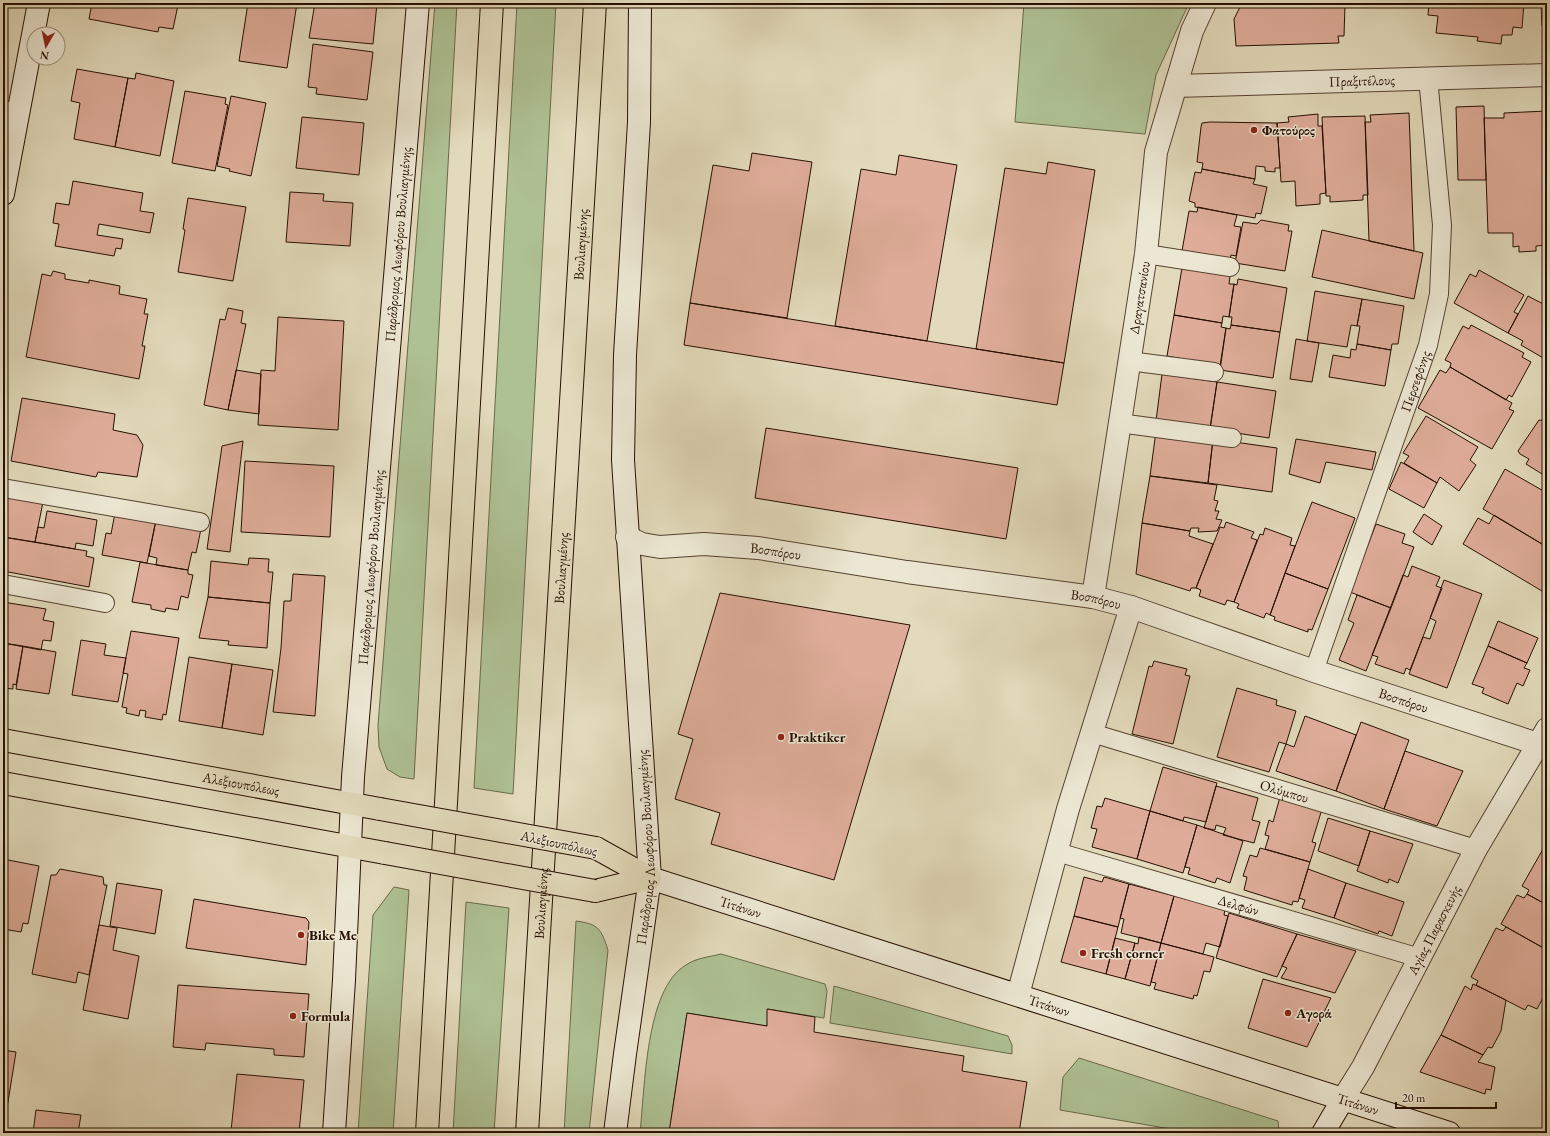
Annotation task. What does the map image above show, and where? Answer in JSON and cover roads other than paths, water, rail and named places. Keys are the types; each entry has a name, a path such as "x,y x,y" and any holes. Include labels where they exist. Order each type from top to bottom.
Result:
{"main road":[{"path":"3,194 11,112 39,3"},
{"name":"Παράδρομος Λεωφόρου Βουλιαγμένης","path":"334,1133 344,980 352,803 418,3"},
{"path":"427,1133 492,3"},
{"name":"Βουλιαγμένης","path":"527,1133 595,3"},
{"path":"627,537 623,460 624,408 639,122 640,3"},
{"name":"Δραγατσανίου","path":"1093,597 1146,254 1156,152 1192,31 1205,3"},
{"name":"Πραξιτέλους","path":"1176,86 1547,75"},
{"name":"Παράδρομος Λεωφόρου Βουλιαγμένης","path":"615,1133 624,1054 650,878 627,537"},
{"name":"Βοσπόρου","path":"627,537 642,544 660,547 704,544 758,548 907,572 1093,597 1131,607 1314,671 1544,740"},
{"path":"1018,995 1057,852 1131,607"},
{"name":"Αλεξιουπόλεως","path":"3,740 596,848 650,878"},
{"name":"Αγίας Παρασκευής","path":"1323,1133 1363,1067 1476,849 1544,740"},
{"path":"3,783 385,854 595,891 650,878"},
{"name":"Τιτάνων","path":"650,878 1449,1133"}],"lane":[{"name":"Περσεφόνης","path":"1314,671 1428,345 1439,294 1442,225 1428,78"},
{"path":"1146,254 1230,267"},
{"path":"1129,361 1214,372"},
{"path":"1119,423 1232,438"},
{"path":"3,488 200,522"},
{"path":"3,584 105,603"},
{"name":"Ολύμπου","path":"1092,733 1476,849"},
{"name":"Δελφών","path":"1057,852 1420,958"}],"place":[{"name":"Φατούρος","path":"1254,130"},
{"name":"Praktiker","path":"781,737"},
{"name":"Bike Me","path":"301,935"},
{"name":"Fresh corner","path":"1083,953"},
{"name":"Αγορά","path":"1288,1013"},
{"name":"Formula","path":"293,1016"}]}
